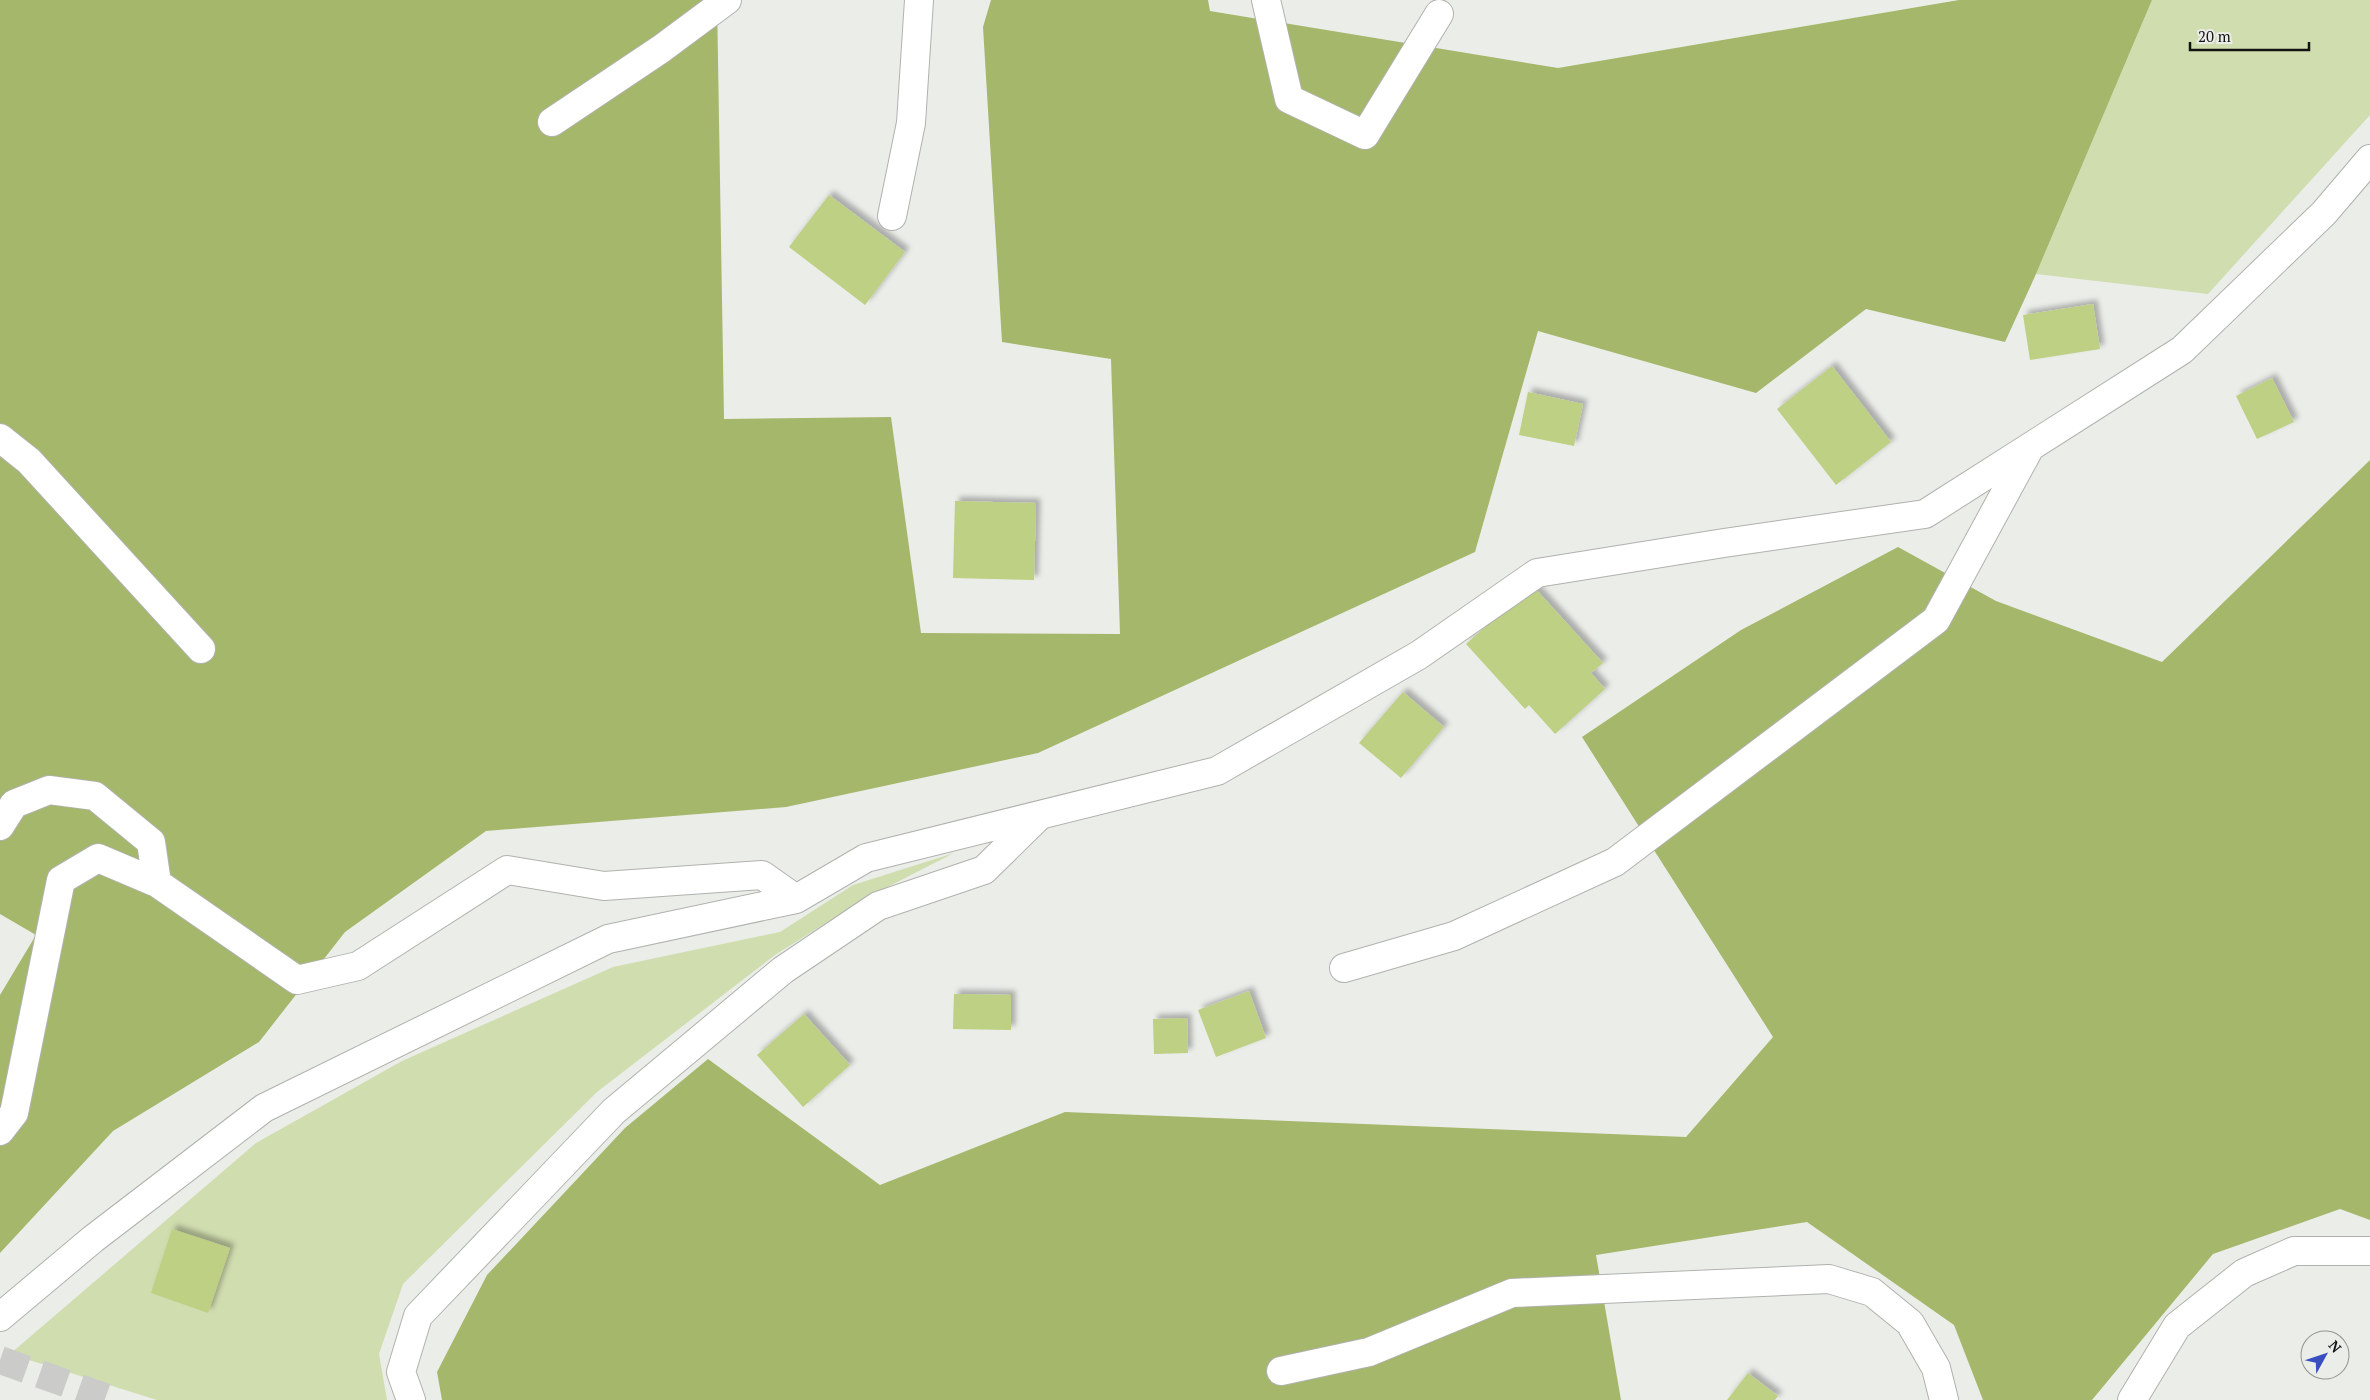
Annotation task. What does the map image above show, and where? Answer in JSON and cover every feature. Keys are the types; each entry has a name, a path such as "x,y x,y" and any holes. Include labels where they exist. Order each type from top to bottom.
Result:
{"street":[{"path":"552,122 661,49 727,0"},
{"path":"892,216 911,123 919,0"},
{"path":"1266,0 1288,99 1365,135 1439,14"},
{"path":"0,1317 93,1239 264,1108 608,939 796,898 866,858 1217,771 1419,656 1537,573 1714,544 1925,514 2182,350 2324,213 2370,159"},
{"path":"0,438 29,461 200,649"},
{"path":"1344,968 1454,936 1615,862 1936,620 2028,450"},
{"path":"0,826 14,804 49,790 96,796 150,842 157,883"},
{"path":"410,1400 401,1372 418,1316 614,1111 783,970 878,906 984,870 1041,814"},
{"path":"0,1131 14,1113 61,880 98,858 157,883 297,980 358,966 507,870 604,886 762,875 796,898"},
{"path":"2132,1400 2177,1326 2244,1273 2294,1251 2370,1251"},
{"path":"1281,1371 1369,1352 1512,1293 1829,1279 1872,1292 1910,1323 1936,1368 1944,1400"}],"green space":[{"path":"0,0 717,0 724,419 891,417 921,633 1120,634 1111,359 1002,342 983,27 991,0 1208,0 1210,11 1558,68 1959,0 2152,0 2036,274 2005,342 1866,309 1756,393 1538,331 1475,552 1038,753 786,807 486,831 345,932 259,1042 113,1131 0,1253 0,995 36,935 0,914"},
{"path":"2152,0 2370,0 2370,115 2208,294 2036,274"},
{"path":"2370,460 2370,1220 2340,1209 2213,1254 2092,1400 1983,1400 1954,1325 1807,1222 1596,1255 1621,1400 442,1400 437,1372 487,1275 625,1128 708,1059 880,1185 1065,1112 1686,1137 1773,1037 1582,737 1741,630 1898,547 1996,601 2162,662"},
{"path":"954,853 864,899 775,955 597,1092 403,1284 379,1354 387,1400 157,1400 10,1354 256,1143 402,1061 613,967 780,932 853,885"}],"building":[{"path":"829,195 905,252 865,305 789,247"},
{"path":"2093,304 2100,349 2030,360 2023,315"},
{"path":"1832,366 1891,442 1836,485 1777,409"},
{"path":"2272,378 2294,422 2257,439 2236,396"},
{"path":"1528,392 1583,404 1574,446 1519,435"},
{"path":"955,501 1036,503 1034,580 953,578"},
{"path":"1532,585 1603,663 1591,673 1605,689 1555,734 1529,705 1525,709 1466,644"},
{"path":"1403,692 1444,727 1401,778 1359,743"},
{"path":"1249,991 1266,1038 1216,1057 1198,1010"},
{"path":"954,994 1011,995 1011,1030 953,1029"},
{"path":"804,1014 850,1065 803,1107 757,1055"},
{"path":"1187,1018 1188,1053 1154,1054 1153,1019"},
{"path":"172,1229 230,1248 208,1313 151,1293"},
{"path":"1748,1373 1778,1396 1775,1400 1727,1400"}],"tunnel":[{"path":"0,1360 113,1400"}]}
